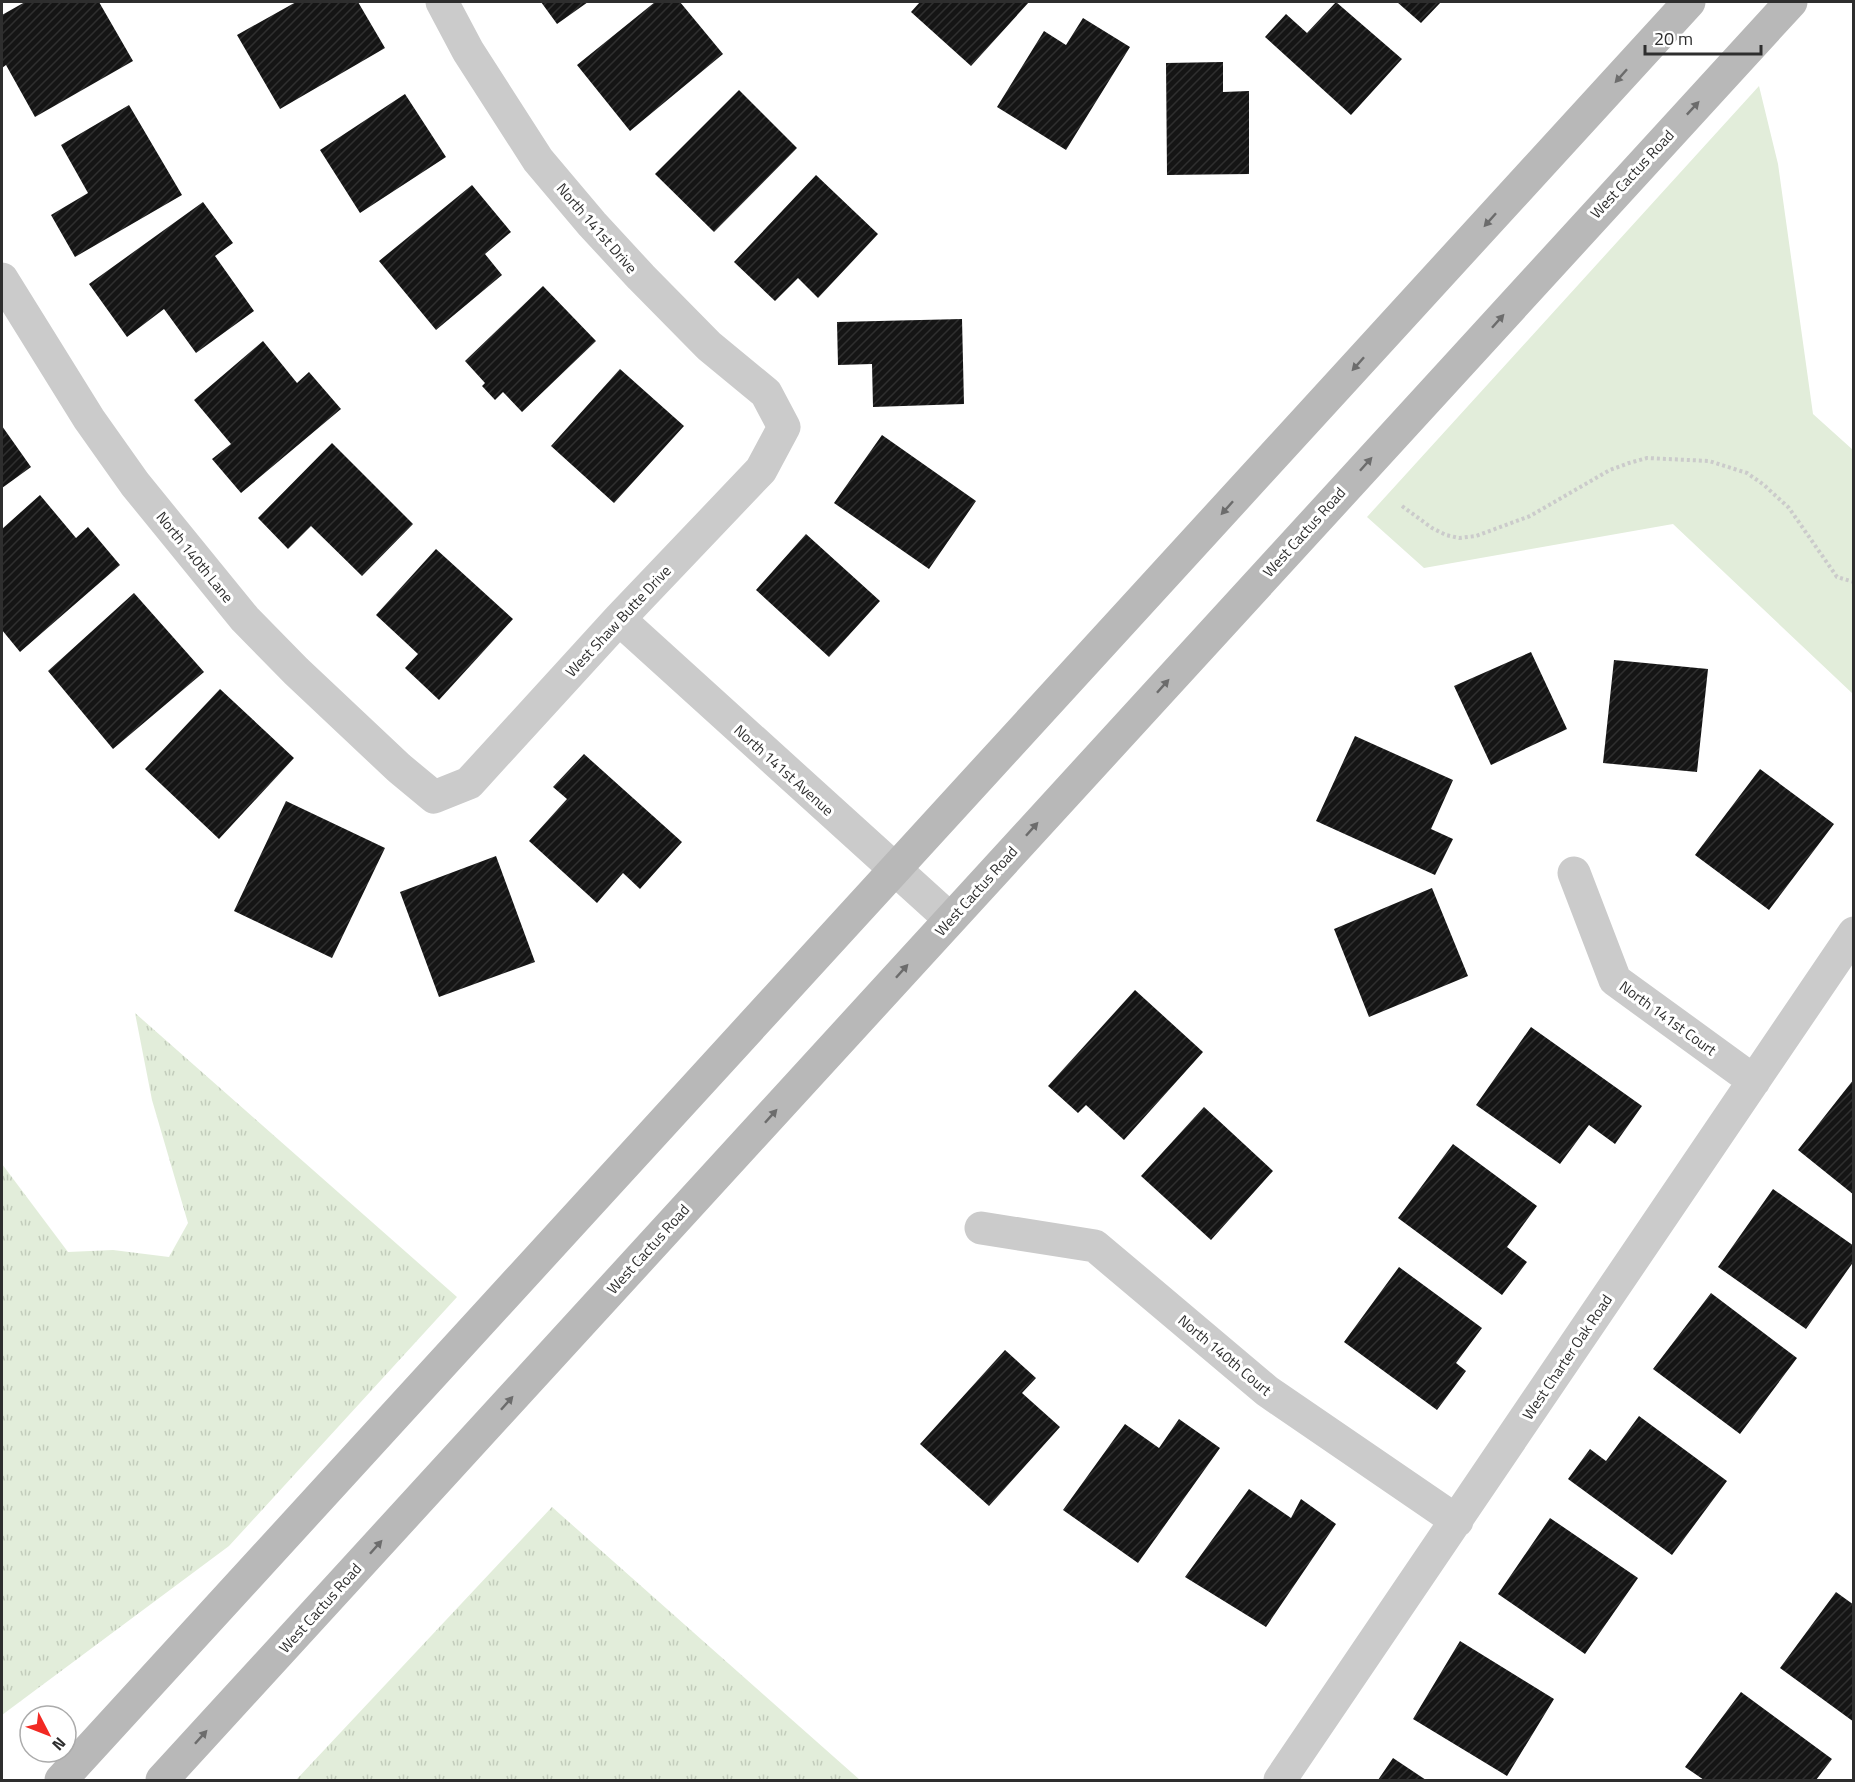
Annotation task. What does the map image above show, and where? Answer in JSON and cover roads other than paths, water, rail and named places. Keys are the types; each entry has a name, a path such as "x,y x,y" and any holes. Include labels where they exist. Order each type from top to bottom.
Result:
{"main road":[{"path":"61,1780 1689,2"},
{"name":"West Cactus Road","path":"162,1780 1791,2"}],"street":[{"name":"North 141st Drive","path":"442,2 468,51 538,159 592,224 641,277 709,346 766,393 784,427"},
{"name":"North 140th Lane","path":"2,279 89,419 135,484 190,549 244,619 364,736 434,797"},
{"name":"West Shaw Butte Drive","path":"434,797 469,783 619,619 761,470 784,427"},
{"name":"North 141st Avenue","path":"619,619 950,919"},
{"name":"North 141st Court","path":"1574,873 1616,980 1754,1082"},
{"name":"West Charter Oak Road","path":"1280,1780 1854,933"},
{"name":"North 140th Court","path":"981,1228 1095,1246 1267,1391 1457,1521"}]}
